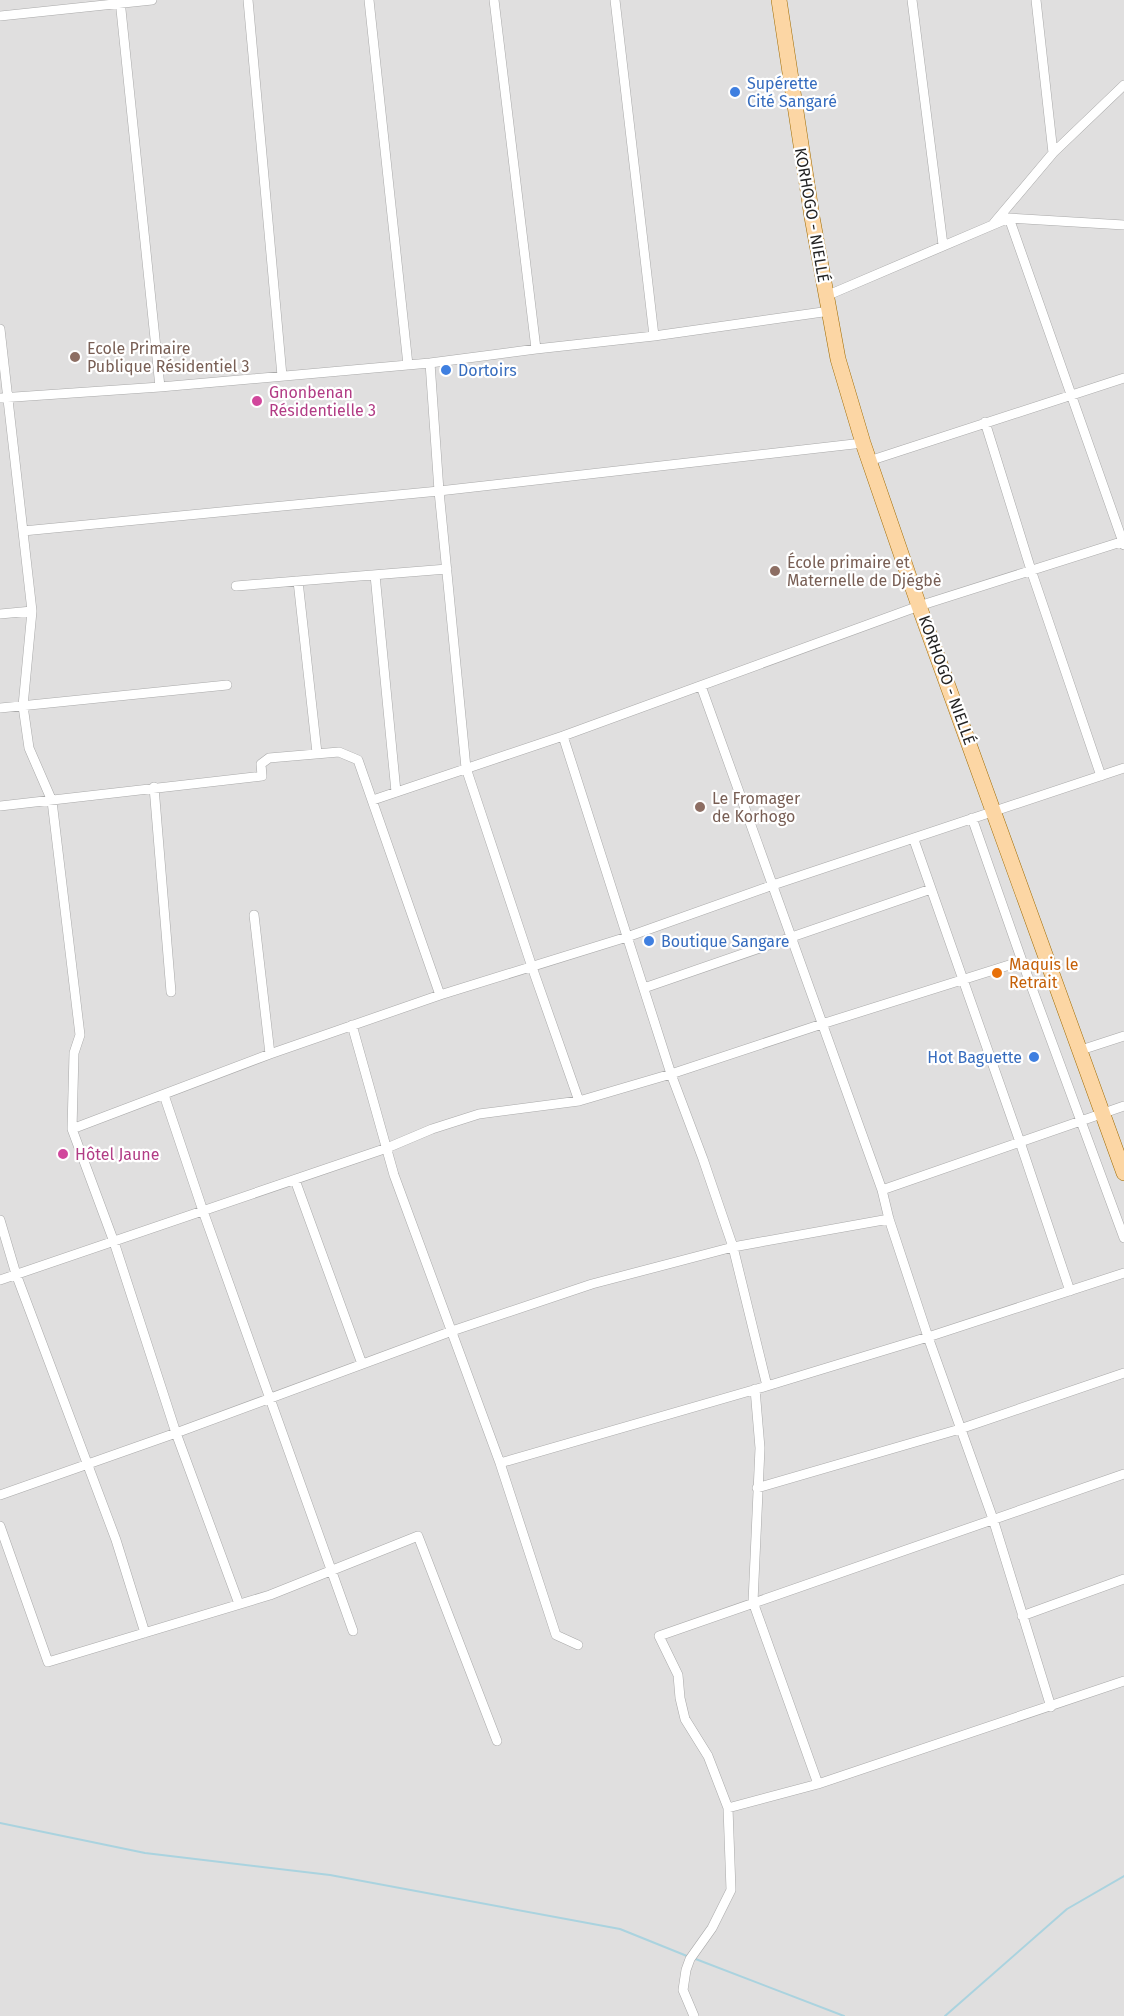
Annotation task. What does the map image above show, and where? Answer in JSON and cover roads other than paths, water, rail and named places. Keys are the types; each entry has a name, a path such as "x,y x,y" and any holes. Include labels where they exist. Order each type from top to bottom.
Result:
{"main road":[{"name":"KORHOGO - NIELLÉ","path":"779,0 837,359 869,461 920,606 1124,1173"}],"street":[{"path":"0,16 152,0"},
{"path":"248,0 282,376"},
{"path":"369,0 408,365"},
{"path":"494,0 537,349"},
{"path":"615,0 654,336"},
{"path":"912,0 943,245"},
{"path":"1036,0 1053,153"},
{"path":"120,2 160,387"},
{"path":"994,223 1053,153 1124,85"},
{"path":"4,398 160,387 430,363 654,336 828,304 943,245 1009,218 1124,225"},
{"path":"373,800 563,736 920,606 1123,542 1009,218"},
{"path":"0,329 4,398 24,531 32,611 23,705 29,748 52,801 80,1035 74,1053 72,1129 114,1242 176,1433 239,1604"},
{"path":"430,363 439,491 466,768 579,1101"},
{"path":"869,461 1124,378"},
{"path":"985,422 1030,570 1101,776"},
{"path":"24,531 439,491 863,443"},
{"path":"236,586 447,569"},
{"path":"375,575 396,792"},
{"path":"298,581 317,753"},
{"path":"0,614 32,611"},
{"path":"0,708 227,685"},
{"path":"701,686 882,1190 889,1219 928,1337 993,1519 1051,1707"},
{"path":"563,736 671,1074 733,1247 767,1386"},
{"path":"0,806 262,776 261,764 269,758 339,752 358,760 440,995"},
{"path":"72,1129 352,1025 627,937 773,885 914,840 972,818 1124,768"},
{"path":"154,787 171,992"},
{"path":"972,818 1022,962 1124,1238"},
{"path":"914,840 1070,1291"},
{"path":"644,988 932,889"},
{"path":"254,915 270,1054"},
{"path":"0,1280 295,1180 479,1114 579,1101 1022,962"},
{"path":"352,1025 394,1175 500,1463 556,1635 578,1645"},
{"path":"1081,1050 1124,1036"},
{"path":"164,1095 353,1631"},
{"path":"882,1190 1124,1106"},
{"path":"295,1180 362,1364"},
{"path":"0,1495 452,1331 592,1284 733,1247 889,1219"},
{"path":"0,1220 16,1274 116,1540 145,1633"},
{"path":"500,1463 928,1337 1124,1273"},
{"path":"757,1488 960,1429 1124,1373"},
{"path":"755,1389 760,1448 753,1602 818,1785"},
{"path":"694,2016 683,1990 686,1970 690,1959 712,1928 731,1890 728,1808 708,1756 685,1719 678,1675 659,1636 1124,1474"},
{"path":"0,1526 48,1662 270,1595 418,1536 497,1741"},
{"path":"1022,1616 1124,1579"},
{"path":"728,1808 818,1785 1124,1681"}],"waterway":[{"path":"0,1823 145,1853 330,1875 620,1929 687,1956"},
{"path":"945,2016 1067,1909 1124,1876"},
{"path":"693,1958 844,2016"}],"place":[{"name":"Supérette Cité Sangaré","path":"735,92"},
{"name":"Ecole Primaire Publique Résidentiel 3","path":"75,357"},
{"name":"Dortoirs","path":"446,370"},
{"name":"Gnonbenan Résidentielle 3","path":"257,401"},
{"name":"École primaire et Maternelle de Djégbè","path":"775,571"},
{"name":"Le Fromager de Korhogo","path":"700,807"},
{"name":"Boutique Sangare","path":"649,941"},
{"name":"Maquis le Retrait","path":"997,973"},
{"name":"Hot Baguette","path":"1034,1057"},
{"name":"Hôtel Jaune","path":"63,1154"}]}
